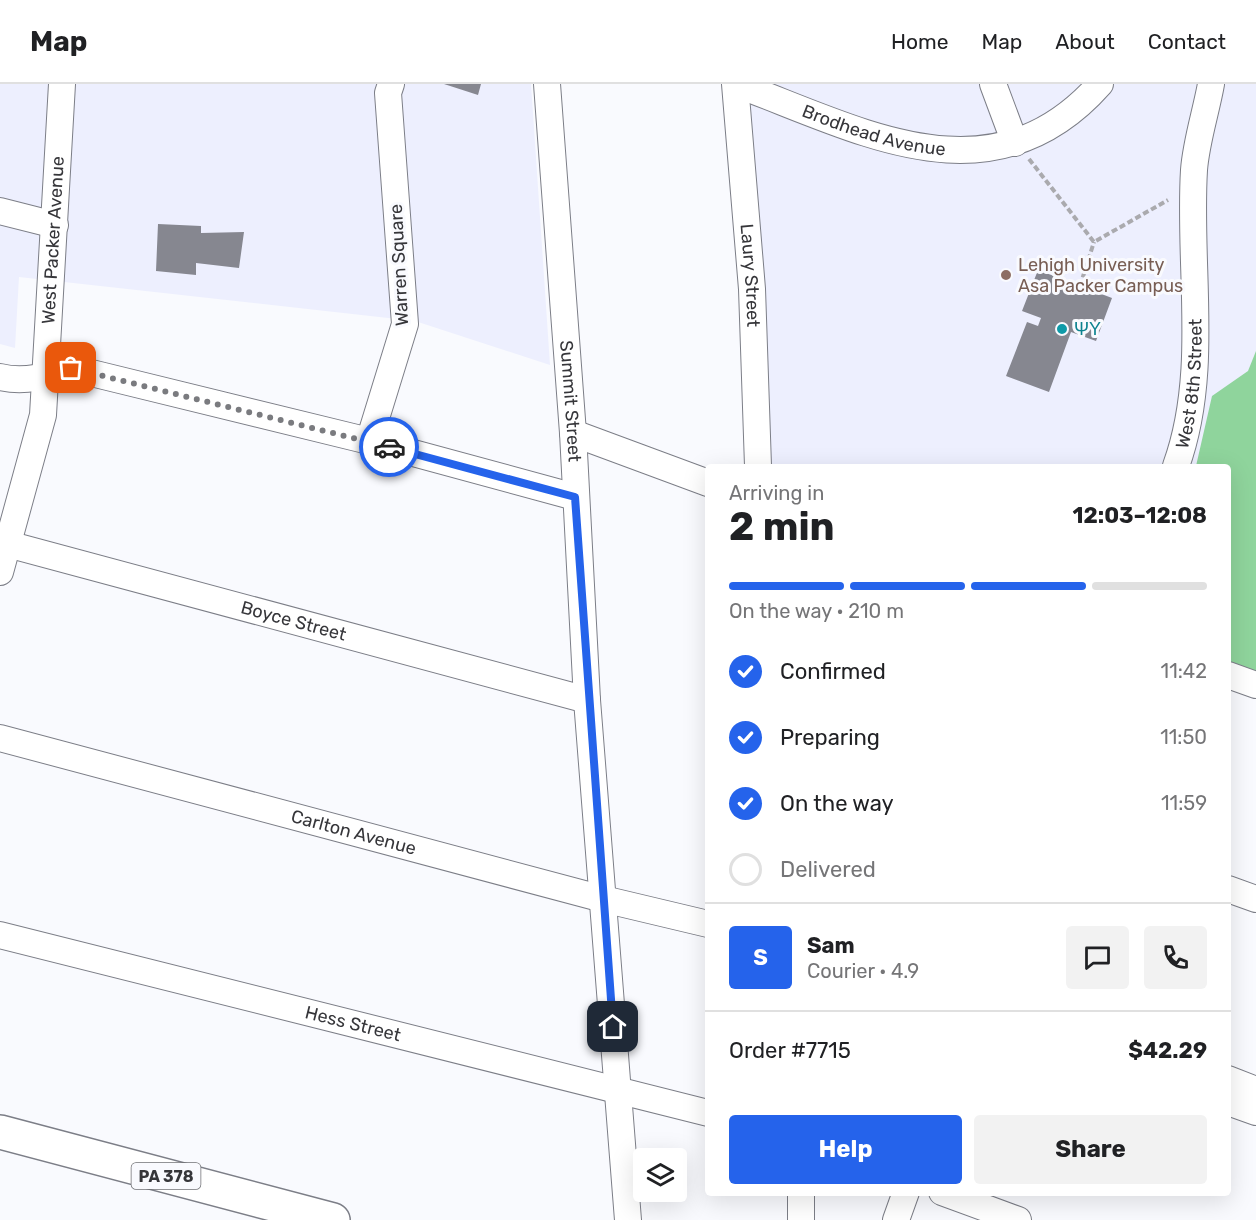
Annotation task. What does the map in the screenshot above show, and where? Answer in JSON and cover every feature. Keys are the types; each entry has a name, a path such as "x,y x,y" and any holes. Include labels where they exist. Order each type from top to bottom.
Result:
{"main road":[{"name":"PA 378","path":"0,1132 333,1220"}],"street":[{"name":"West Packer Avenue","path":"0,572 4,543 43,415 62,84"},
{"name":"Warren Square","path":"369,441 405,324 388,100 391,84"},
{"name":"Summit Street","path":"548,84 573,433 587,700 628,1220"},
{"name":"Brodhead Avenue","path":"736,84 900,144 934,150 962,151 992,148 1021,150 1063,118 1100,84"},
{"name":"Laury Street","path":"736,84 752,289 758,464"},
{"path":"993,84 1021,150"},
{"name":"West 8th Street","path":"1177,464 1183,445 1195,365 1194,169 1211,84"},
{"path":"0,211 54,225"},
{"path":"0,377 15,381 46,377 71,368 369,441 575,497"},
{"path":"573,433 705,482"},
{"name":"Boyce Street","path":"4,543 587,700"},
{"path":"1231,676 1256,685"},
{"name":"Carlton Avenue","path":"0,738 603,899 705,923"},
{"path":"1231,890 1256,899"},
{"name":"Hess Street","path":"0,935 705,1112"},
{"path":"1231,1081 1256,1090"},
{"path":"1231,1103 1256,1112"},
{"path":"801,1196 801,1220"},
{"path":"896,1220 905,1196"},
{"path":"953,1196 1018,1220"}],"path":[{"path":"1021,150 1094,242"},
{"path":"1080,286 1094,242 1169,199"}],"shaded area":[{"path":"0,84 531,84 550,365 415,321 19,277 15,348 0,344"},
{"name":"Lehigh University Asa Packer Campus","path":"746,84 1256,84 1256,671 1231,662 1231,464 768,464"}],"green space":[{"path":"1256,351 1256,671 1231,662 1231,464 1196,464 1212,396 1248,371"}],"building":[{"path":"444,84 481,84 478,95"},
{"path":"158,224 201,226 201,233 244,232 239,268 196,263 196,275 156,271"},
{"name":"ΨΥ","path":"1038,270 1112,298 1096,341 1071,332 1049,392 1006,376 1027,322 1038,326 1041,318 1022,311"}],"way so far":[{"path":"71,368 389,447"}],"place":[{"name":"Lehigh University Asa Packer Campus","path":"1006,275"},
{"name":"ΨΥ","path":"1062,329"}],"route":[{"path":"389,447 575,497 587,700 613,1027"}]}
